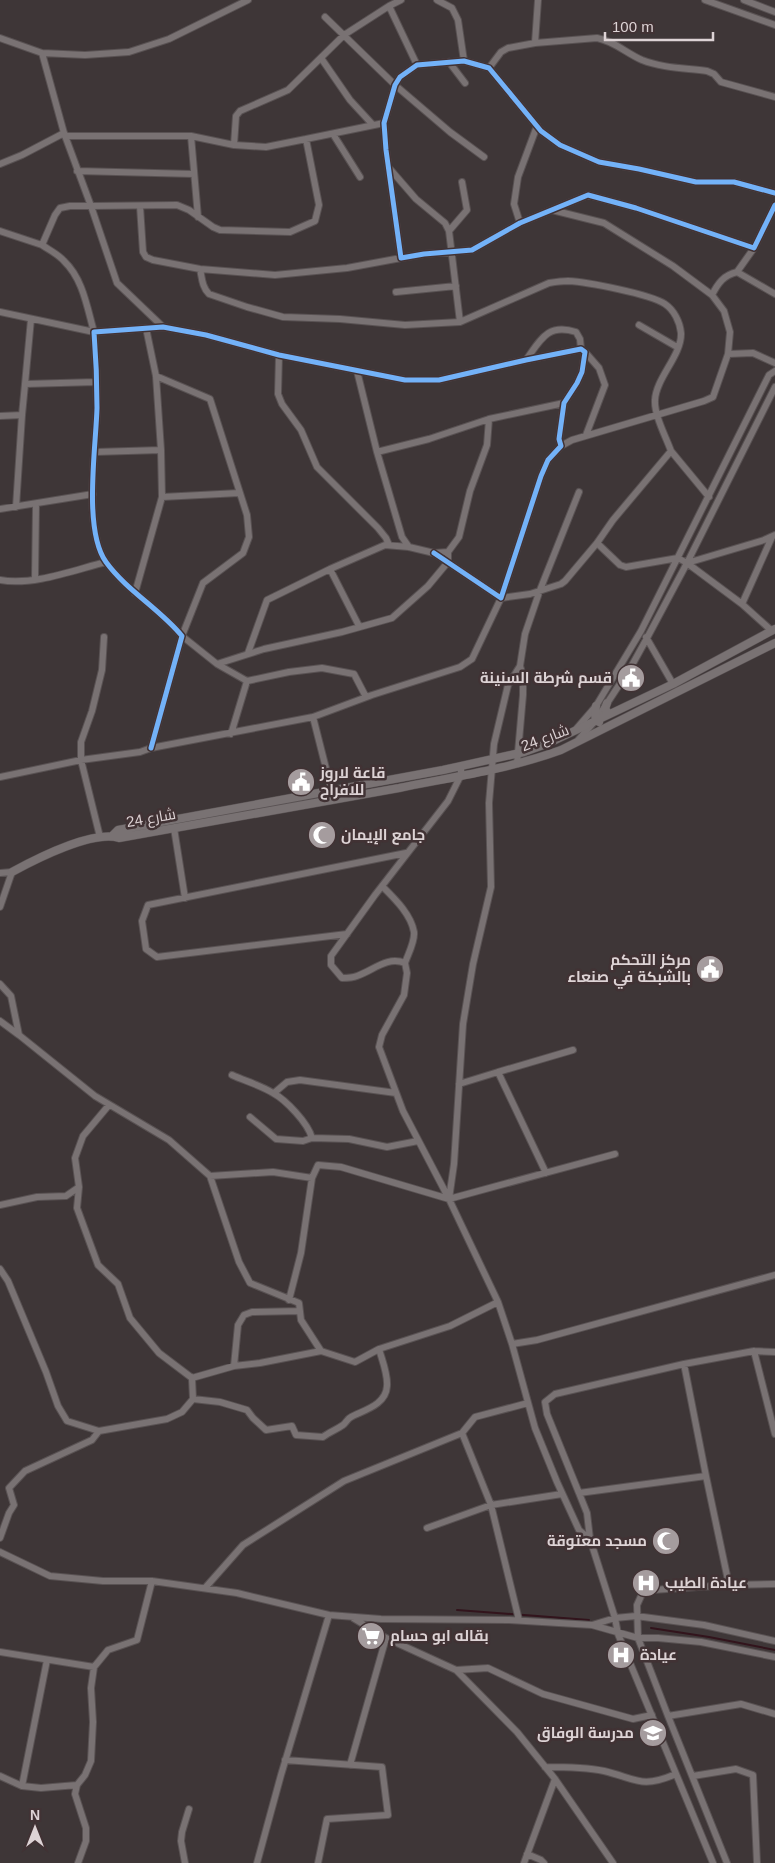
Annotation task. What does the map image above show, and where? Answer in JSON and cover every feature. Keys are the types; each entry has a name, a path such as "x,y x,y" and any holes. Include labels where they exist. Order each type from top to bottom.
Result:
{"street":[{"path":"0,38 42,53 85,55 129,52 169,39 248,0"},
{"path":"234,144 236,116 240,111 288,90 344,35 401,0"},
{"path":"438,0 452,8 458,20 464,61"},
{"path":"535,43 538,0"},
{"path":"705,0 775,26"},
{"path":"744,0 775,12"},
{"path":"390,6 417,65"},
{"path":"325,17 395,85 450,132 484,157"},
{"path":"489,68 502,52 508,48 535,43 587,38 606,40 642,60 662,66 707,71 714,74 721,82 775,97"},
{"path":"42,53 64,133 117,283 163,327"},
{"path":"321,58 350,100 373,125"},
{"path":"402,258 386,150 384,123 395,85 400,77 417,65 464,61 489,68 540,131 560,145 599,162 696,182 734,182 775,193"},
{"path":"449,62 465,84"},
{"path":"64,133 69,137 191,136 234,144 266,147 384,123"},
{"path":"520,223 514,204 518,177 537,126"},
{"path":"0,164 22,156 64,133"},
{"path":"333,134 360,177"},
{"path":"191,136 198,218"},
{"path":"42,245 55,215 64,206 178,205 220,230 290,232 315,221 319,205 306,139"},
{"path":"389,168 416,199 444,224 449,231 460,322"},
{"path":"78,171 194,174"},
{"path":"449,231 467,210 462,182"},
{"path":"140,206 143,252 146,257 200,269 282,275 347,268 424,254 472,250 520,223 588,195 636,208 754,248"},
{"path":"712,295 721,280 728,274 737,272 754,248 775,205"},
{"path":"0,777 81,760 140,752 152,748 313,718 366,698 460,667 472,659 501,598 548,460 561,446 572,440 713,397 728,354 730,332 724,311 712,295 673,266 604,223 552,210"},
{"path":"0,231 42,245 63,259 81,286 94,332 96,382 93,494 96,534 100,550 106,562 135,593 172,624 182,636 217,664 247,681 289,672 322,668 354,674 366,698"},
{"path":"200,269 204,290 210,294 283,317 340,319 405,325 460,322 549,283 569,281 652,298 672,309 680,329 680,341 656,395 655,401 658,414 671,451 709,496"},
{"path":"737,272 775,294"},
{"path":"396,292 456,286"},
{"path":"0,312 94,332 163,327 206,335 279,355 405,380 439,380 526,360 583,351"},
{"path":"16,507 31,319"},
{"path":"639,325 677,347"},
{"path":"135,593 162,497 156,376 146,328"},
{"path":"526,360 545,335 555,329 568,329 576,332 580,339 583,351 582,372 564,403 559,439 561,446"},
{"path":"583,351 599,368 605,385 586,435"},
{"path":"728,354 753,353 775,363"},
{"path":"279,355 278,394 282,404 301,430 317,467 378,528 389,545"},
{"path":"357,371 377,452 402,537 409,547"},
{"path":"578,728 596,706 641,631 768,375 775,371"},
{"path":"152,748 182,636 203,583 243,553 249,537 247,515 210,399 156,376"},
{"path":"25,384 96,382"},
{"path":"574,743 584,735 596,720 631,667 688,563 775,387"},
{"path":"377,452 429,439 489,419 564,403"},
{"path":"0,416 22,416"},
{"path":"217,664 248,653 342,632 392,618 428,586 448,562 448,552 458,536 470,491 487,445 489,419"},
{"path":"95,452 161,450"},
{"path":"434,553 501,598 530,594 561,584 597,543 613,520 671,451"},
{"path":"449,1199 454,1164 463,1024 473,964 491,887 488,803 498,722 508,685 520,666 525,634 540,590 579,492"},
{"path":"162,497 239,493"},
{"path":"0,509 93,494"},
{"path":"35,580 36,504"},
{"path":"688,563 774,534"},
{"path":"742,604 774,534"},
{"path":"597,543 620,565 626,568 678,558 688,563 773,630"},
{"path":"248,653 267,600 385,545 409,547 434,553 448,552"},
{"path":"0,580 35,580 106,562"},
{"path":"330,569 359,626"},
{"name":"شارع 24","path":"773,630 673,684 549,743 518,753 461,766 118,830 112,836 119,838 334,800 517,764 561,750 775,643"},
{"path":"641,631 647,638 673,684"},
{"path":"100,837 81,760 81,742 98,689 102,670 104,637"},
{"path":"517,764 523,695 523,676 520,666"},
{"path":"231,734 247,681"},
{"path":"603,694 609,700"},
{"path":"609,700 605,709 609,714"},
{"path":"596,706 596,720"},
{"path":"313,718 334,800"},
{"path":"596,720 614,723"},
{"path":"405,963 398,960 388,961 355,977 342,978 332,965 331,956 406,853 448,801 461,775 461,766"},
{"path":"174,828 185,898"},
{"path":"0,873 12,872 35,860 81,842 112,836"},
{"path":"347,934 157,958 146,949 142,921 148,905 406,853"},
{"path":"0,908 12,872"},
{"path":"382,886 408,918 414,933 405,963 407,973 404,995 382,1035 379,1047 402,1111 449,1199 498,1302 512,1344 535,1428 579,1530 590,1539"},
{"path":"0,984 11,996 19,1035"},
{"path":"0,1021 94,1096 169,1140 210,1176 239,1262 250,1284 299,1303 301,1320 321,1351"},
{"path":"458,1084 574,1050"},
{"path":"498,1072 546,1173"},
{"path":"232,1075 274,1093 297,1114 312,1138"},
{"path":"274,1093 287,1082 300,1080 396,1092"},
{"path":"110,1105 83,1136 75,1158 79,1187 77,1208 98,1265 118,1284 130,1318 158,1353 192,1378"},
{"path":"250,1117 276,1139 303,1141 312,1138 349,1139 386,1147 418,1141"},
{"path":"289,1300 301,1253 312,1178 318,1165 341,1167 449,1199 615,1154"},
{"path":"210,1176 273,1172 312,1178"},
{"path":"0,1205 38,1197 66,1196 79,1187"},
{"path":"0,1269 8,1281 58,1406 67,1421 99,1431 167,1419 182,1412 193,1399 192,1378"},
{"path":"512,1344 537,1340 775,1275"},
{"path":"192,1378 234,1366 321,1351 355,1362 379,1349 450,1326 498,1302"},
{"path":"234,1366 238,1325 244,1315 252,1312 300,1310"},
{"path":"193,1399 220,1402 247,1410 266,1430 292,1426 296,1435 323,1437 332,1430 344,1425 348,1419 371,1408 383,1398 388,1388 379,1349"},
{"path":"713,1863 618,1634 615,1618 590,1539 587,1513 546,1414 545,1402 555,1394 684,1364 754,1351 775,1352"},
{"path":"754,1351 775,1434"},
{"path":"684,1364 729,1585"},
{"path":"205,1588 243,1546 344,1481 462,1433 475,1417 528,1404"},
{"path":"0,1538 9,1512 14,1506 9,1488 25,1471 92,1440 99,1431"},
{"path":"462,1433 491,1505 519,1620"},
{"path":"578,1493 706,1476"},
{"path":"427,1528 491,1505 562,1494"},
{"path":"0,1552 50,1576 103,1581 152,1582 205,1588 237,1593 329,1615 381,1619 519,1620 592,1625 618,1634 638,1638 701,1642 775,1657"},
{"path":"78,1863 86,1841 86,1828 75,1794 77,1784 85,1775 91,1761 93,1722 91,1688 94,1667 108,1650 137,1640 152,1582"},
{"path":"727,1863 638,1638 636,1605 642,1594 652,1590 775,1584"},
{"path":"257,1863 285,1760 329,1615"},
{"path":"592,1625 615,1618 636,1616 704,1625 775,1640"},
{"path":"352,1617 386,1638 456,1670 517,1732 545,1766 612,1863"},
{"path":"350,1765 386,1638"},
{"path":"0,1652 94,1667"},
{"path":"22,1786 47,1660"},
{"path":"456,1670 488,1668 543,1694 633,1719 652,1715"},
{"path":"668,1716 741,1704 775,1714"},
{"path":"285,1760 382,1767 388,1815 327,1819 318,1863"},
{"path":"545,1766 581,1767 606,1771 645,1783 676,1774"},
{"path":"692,1776 736,1769 753,1775 757,1863"},
{"path":"0,1776 22,1786 41,1788 77,1784"},
{"path":"524,1863 555,1779"},
{"path":"185,1863 181,1841 189,1809"},
{"path":"527,1854 544,1863"}],"waterway":[{"path":"457,1610 589,1620"},
{"path":"651,1628 775,1650"}],"cycle path":[{"path":"775,193 734,182 696,182 599,162 560,145 541,131 489,68 464,61 417,65 400,77 395,85 384,123 401,258 472,250 520,223 588,195 636,208 754,248 775,205"},
{"path":"151,748 182,636 114,572 99,548 95,530 92,488 97,408 94,332 163,327 206,335 279,355 405,380 439,380 581,349 585,352 582,372 564,403 559,439 561,446 548,460 541,476 501,598 434,553"}],"place":[{"name":"قسم شرطة السنينة","path":"631,678"},
{"name":"قاعة لاروز للافراح","path":"301,782"},
{"name":"جامع الإيمان","path":"322,835"},
{"name":"مركز التحكم بالشبكة في صنعاء","path":"710,969"},
{"name":"مسجد معتوقة","path":"666,1541"},
{"name":"عيادة الطيب","path":"646,1583"},
{"name":"بقاله ابو حسام","path":"371,1636"},
{"name":"عيادة","path":"621,1655"},
{"name":"مدرسة الوفاق","path":"653,1733"}]}
